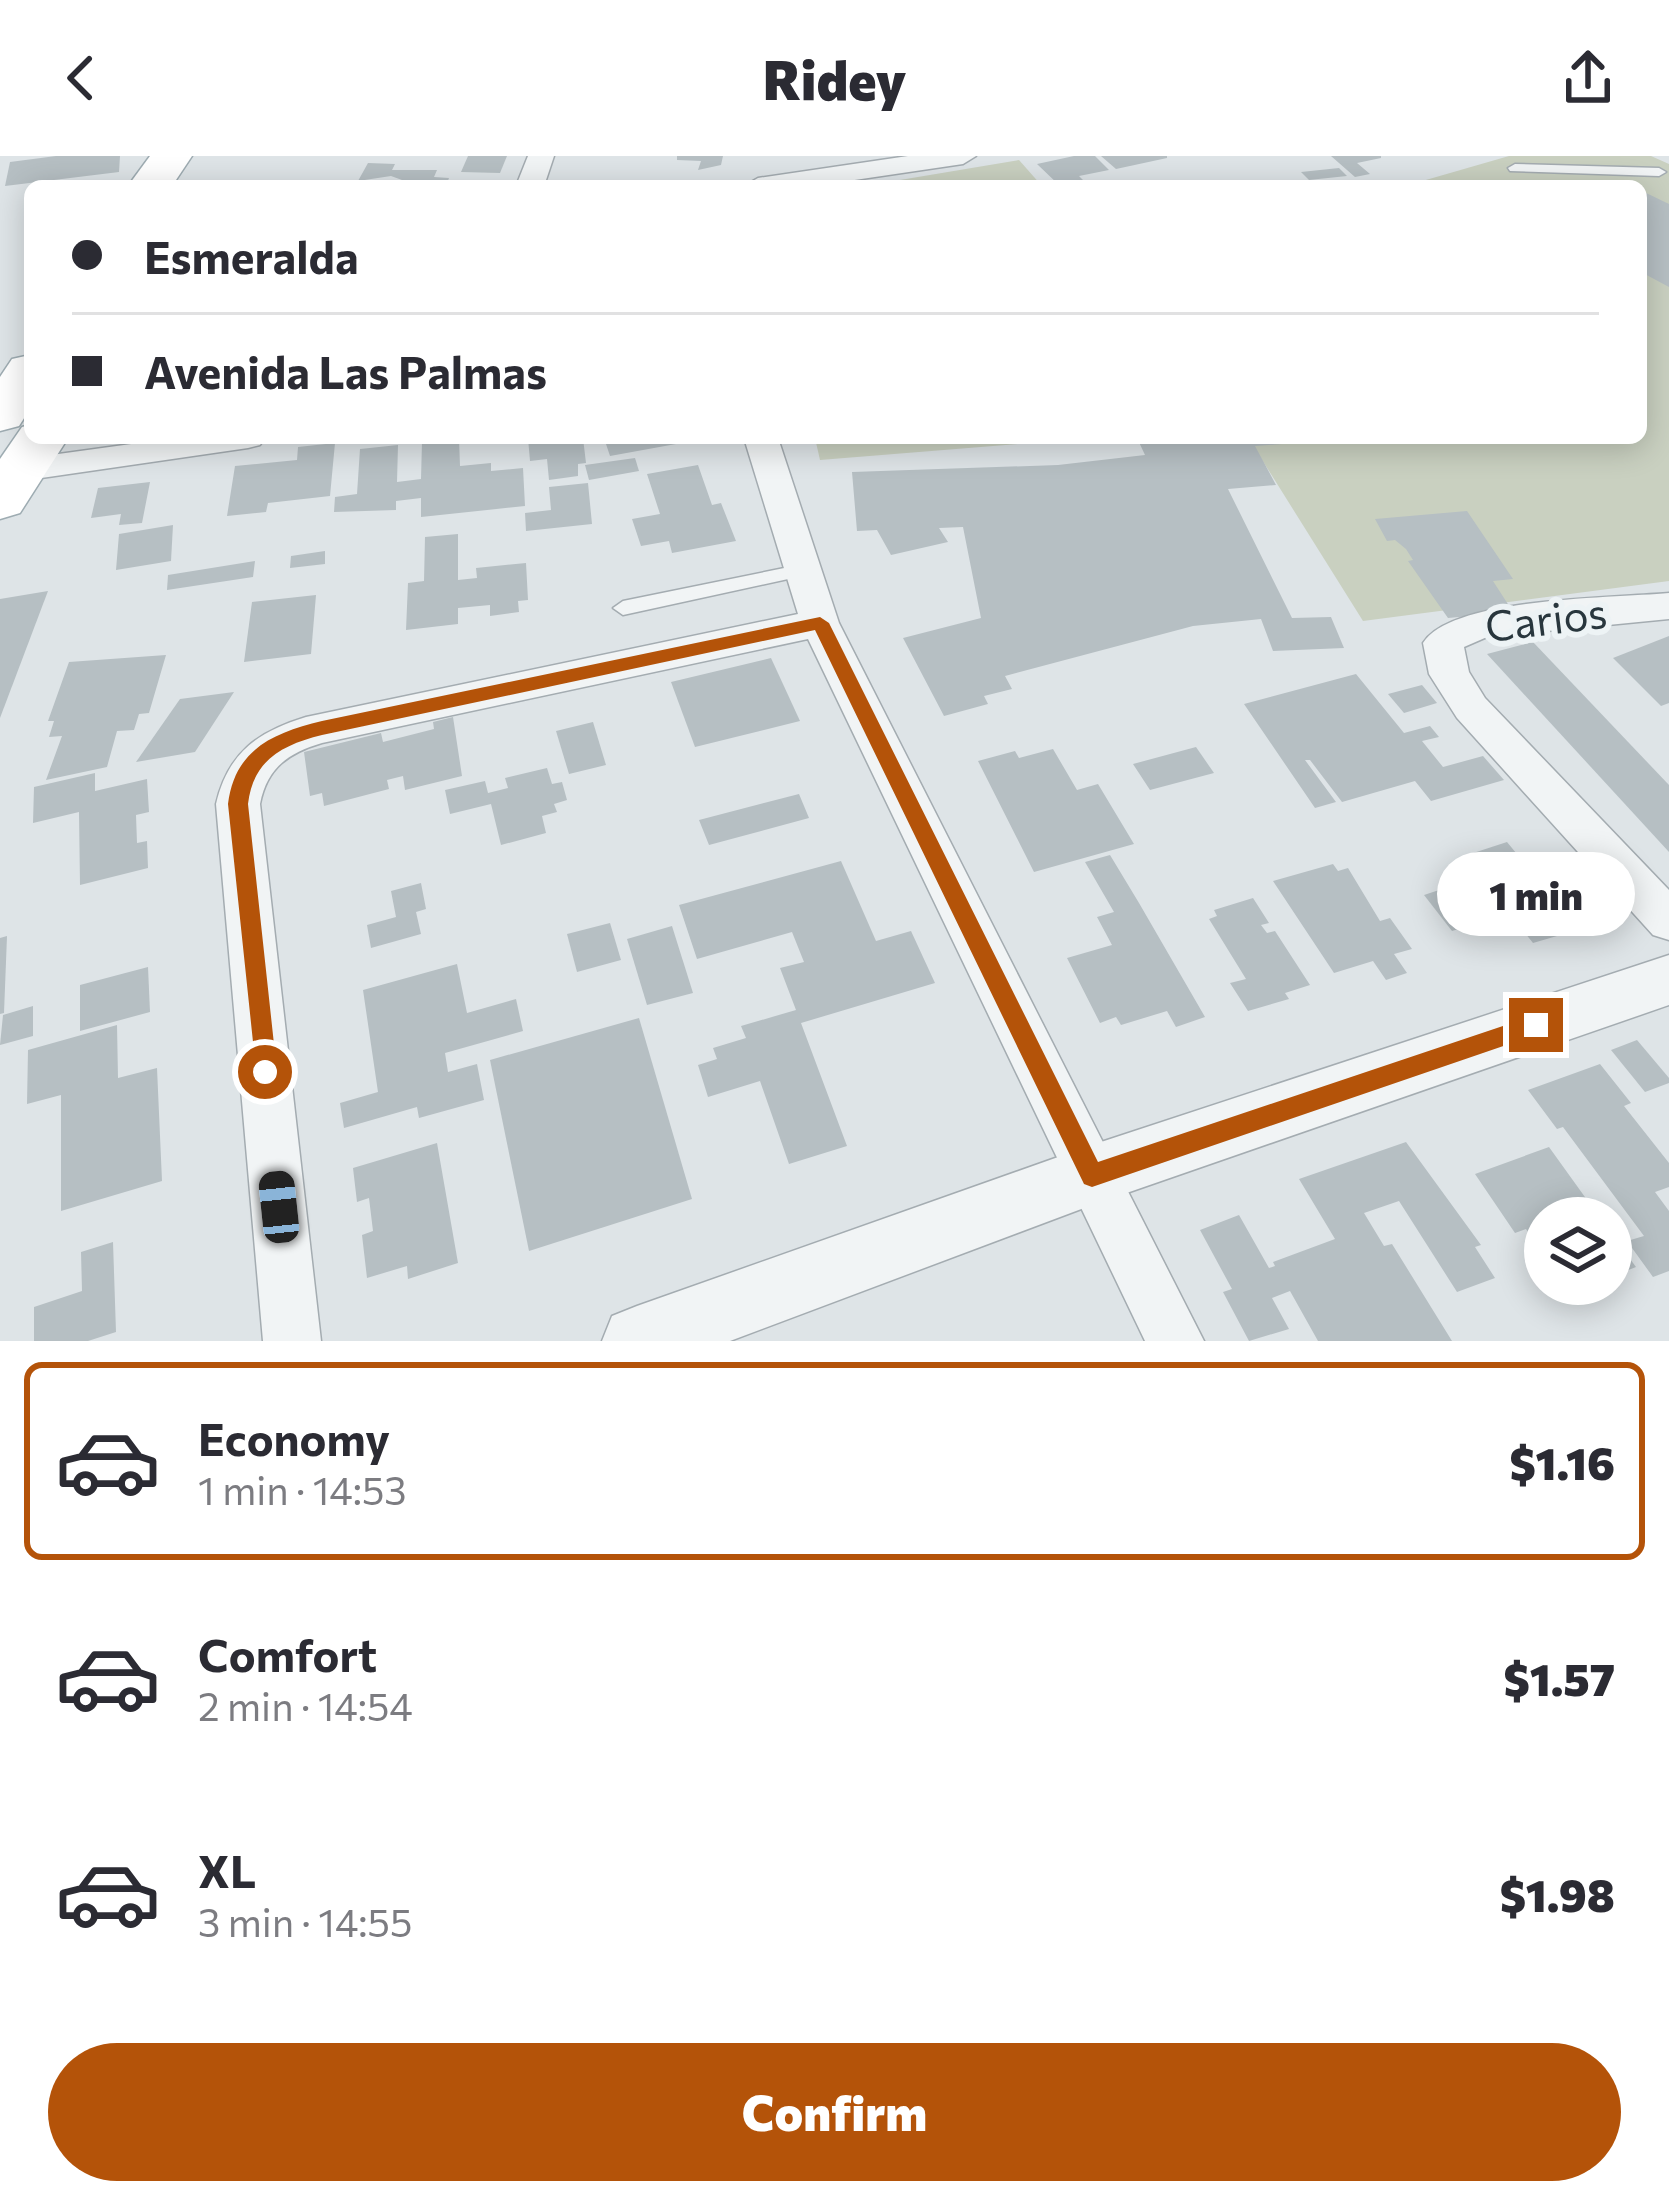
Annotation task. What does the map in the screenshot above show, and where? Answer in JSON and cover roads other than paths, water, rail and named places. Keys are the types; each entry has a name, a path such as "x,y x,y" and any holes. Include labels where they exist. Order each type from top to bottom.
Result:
{"main road":[{"path":"0,416 24,379"}],"street":[{"path":"799,180 963,156"},
{"path":"15,471 206,444"},
{"path":"763,444 820,623 1175,1341"},
{"name":"Carios","path":"1669,606 1484,624 1456,633 1443,643 1449,674 1471,708 1669,920"},
{"path":"292,1341 238,804 241,782 259,754 284,737 322,728 820,623"},
{"path":"637,1341 1092,1175 1669,980"}],"lane":[{"path":"1515,168 1664,177 1658,160 1665,156"},
{"path":"623,608 803,570"}]}
